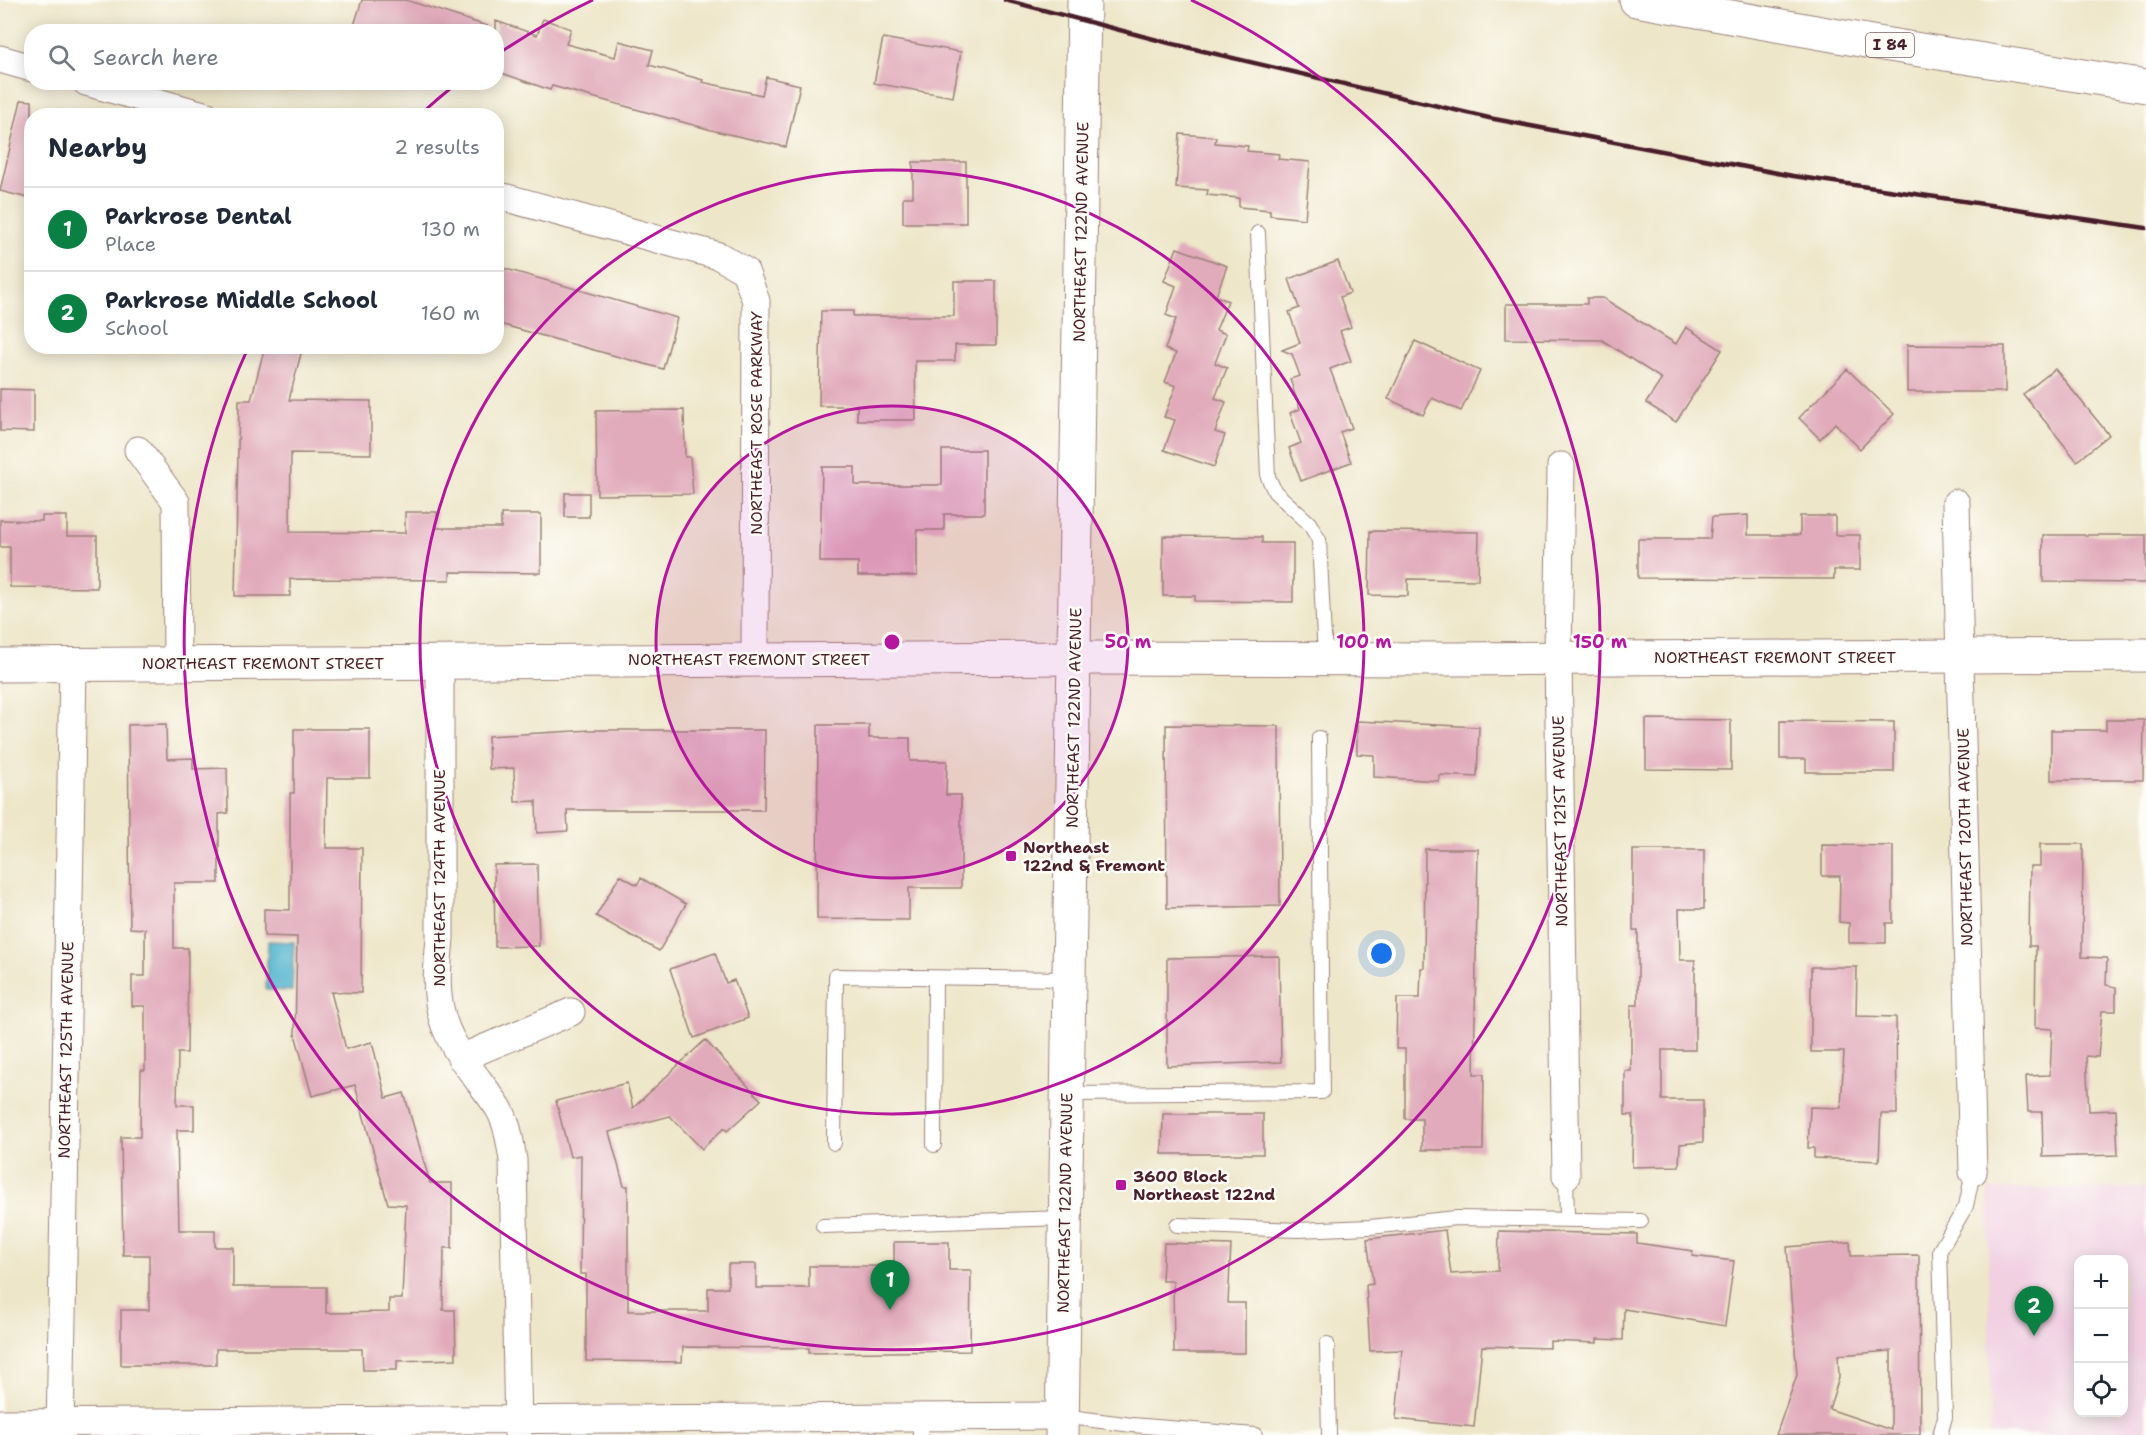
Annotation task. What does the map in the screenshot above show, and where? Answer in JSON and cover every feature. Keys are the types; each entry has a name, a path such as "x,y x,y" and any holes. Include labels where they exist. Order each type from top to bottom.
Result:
{"main road":[{"name":"NORTHEAST 122ND AVENUE","path":"1062,1426 1084,0"},
{"name":"I 84","path":"1636,0 1872,42 2146,86"},
{"name":"NORTHEAST FREMONT STREET","path":"0,665 755,658 2146,655"}],"street":[{"path":"0,59 24,66"},
{"path":"114,90 179,108"},
{"name":"NORTHEAST ROSE PARKWAY","path":"504,197 719,256 745,271 756,301 755,658"},
{"path":"138,450 176,502 177,663"},
{"name":"NORTHEAST 121ST AVENUE","path":"1561,466 1558,658 1566,1176"},
{"name":"NORTHEAST 120TH AVENUE","path":"1956,503 1973,1172"},
{"name":"NORTHEAST 124TH AVENUE","path":"440,661 440,938 437,979 440,1009 461,1058 498,1108 509,1134 513,1160 518,1427"},
{"name":"NORTHEAST 125TH AVENUE","path":"60,1429 73,664"},
{"path":"461,1058 571,1012"},
{"path":"0,1423 60,1429 1062,1426"}],"lane":[{"path":"1258,233 1268,477 1275,492 1309,523 1319,540 1324,657"},
{"path":"1067,1094 1322,1092 1319,738"},
{"path":"834,1143 836,976 1068,979"},
{"path":"934,1145 935,978"},
{"path":"1940,1435 1945,1417 1940,1250 1966,1206 1973,1172"},
{"path":"1566,1176 1567,1218"},
{"path":"823,1226 1065,1218"},
{"path":"1177,1226 1297,1230 1370,1227 1456,1218 1641,1221"},
{"path":"1327,1344 1329,1435"},
{"path":"1062,1426 1132,1425 1255,1435"}],"shaded area":[{"path":"2146,1188 2146,1435 1990,1435 1988,1189"}],"water":[{"path":"268,941 294,942 292,991 266,990"}],"building":[{"path":"362,0 406,0 481,24 354,24"},
{"path":"543,19 571,29 566,44 615,57 619,41 653,50 649,65 703,80 702,82 762,95 766,77 800,85 786,147 715,131 552,86 550,90 504,74 504,24 496,24 496,21 537,35"},
{"path":"883,38 961,52 953,97 874,83"},
{"path":"21,100 32,101 32,108 24,108 24,197 0,191"},
{"path":"1180,134 1216,137 1215,143 1248,146 1247,151 1279,154 1278,159 1310,162 1305,219 1270,215 1270,210 1239,207 1239,198 1207,195 1208,190 1176,188"},
{"path":"913,162 966,162 966,223 903,223 903,197 913,197"},
{"path":"1177,248 1227,266 1216,296 1228,301 1216,330 1226,334 1215,363 1227,368 1215,398 1226,402 1215,432 1225,435 1214,467 1164,450 1175,420 1164,417 1176,386 1165,382 1176,353 1165,349 1176,319 1166,315 1176,286 1164,281"},
{"path":"1338,261 1350,293 1340,297 1351,327 1340,331 1351,361 1330,369 1352,428 1340,432 1351,462 1301,481 1289,448 1301,443 1290,413 1300,409 1290,379 1300,376 1292,354 1282,350 1300,343 1289,312 1299,308 1289,279"},
{"path":"504,268 677,318 663,369 504,325"},
{"path":"954,281 996,281 996,345 955,345 955,361 915,361 916,420 857,420 857,406 819,406 821,311 853,311 853,316 954,316"},
{"path":"1587,298 1603,298 1676,344 1686,327 1722,350 1676,422 1646,403 1662,379 1602,340 1506,339 1506,304 1587,304"},
{"path":"1415,341 1480,371 1461,411 1432,398 1423,415 1388,399"},
{"path":"1907,345 2005,346 2005,392 1907,392"},
{"path":"263,354 301,354 289,400 371,401 371,454 291,453 290,532 405,533 405,512 437,512 437,528 501,528 501,514 541,514 541,573 450,572 450,580 290,579 290,596 235,596 239,400 251,400"},
{"path":"1847,369 1894,414 1860,449 1835,423 1820,439 1799,418"},
{"path":"2055,369 2109,435 2077,461 2023,394"},
{"path":"0,389 34,390 34,432 0,431"},
{"path":"684,410 685,457 690,457 693,494 597,495 596,411"},
{"path":"942,450 984,450 984,514 944,514 944,530 917,530 917,576 858,576 858,562 820,562 822,467 855,467 855,485 942,485"},
{"path":"565,493 589,493 589,517 565,517"},
{"path":"1748,515 1748,535 1800,535 1800,516 1835,516 1835,535 1860,535 1860,570 1834,570 1834,579 1638,578 1638,539 1710,539 1712,517"},
{"path":"42,516 67,516 67,536 97,536 97,588 10,587 10,547 0,547 0,520 42,521"},
{"path":"1370,531 1479,532 1478,580 1408,579 1408,596 1369,595"},
{"path":"2043,535 2146,535 2146,583 2043,582"},
{"path":"1163,536 1262,537 1262,543 1293,543 1293,602 1195,601 1195,596 1163,596"},
{"path":"1646,719 1731,720 1731,770 1646,769"},
{"path":"2106,720 2144,720 2143,780 2051,780 2051,730 2106,730"},
{"path":"1357,721 1479,727 1477,777 1439,775 1439,781 1374,777 1374,755 1357,754"},
{"path":"1780,721 1894,722 1894,772 1806,772 1806,759 1780,759"},
{"path":"166,724 167,759 193,758 193,769 227,768 228,813 219,814 219,883 174,883 174,948 188,948 187,1053 178,1053 177,1105 194,1105 194,1130 177,1130 179,1230 215,1230 215,1247 233,1247 233,1287 326,1287 326,1313 389,1312 389,1299 402,1299 406,1205 388,1204 355,1085 312,1096 295,1034 297,937 264,936 264,909 290,910 290,793 294,793 294,729 370,729 370,778 327,778 326,848 362,848 361,993 331,992 346,1049 372,1042 386,1098 404,1093 430,1183 452,1183 452,1248 444,1248 443,1310 455,1310 456,1359 397,1361 397,1370 363,1370 362,1349 216,1349 216,1365 121,1365 121,1310 149,1310 149,1255 123,1255 121,1137 140,1137 141,1070 145,1070 145,1006 132,1006 132,976 145,976 145,929 130,928 128,725"},
{"path":"818,725 869,725 869,738 910,738 910,761 947,761 946,795 961,795 961,888 909,888 909,920 817,919"},
{"path":"1166,725 1279,726 1280,906 1167,908"},
{"path":"592,730 765,730 764,810 567,810 568,831 537,833 536,801 515,802 514,768 489,769 488,736"},
{"path":"2040,844 2083,844 2082,957 2107,958 2106,985 2116,987 2116,1011 2102,1011 2098,1057 2086,1056 2089,1111 2116,1110 2118,1155 2043,1157 2042,1112 2028,1112 2026,1076 2050,1075 2052,1029 2035,1028 2036,946 2029,946 2030,866 2040,866"},
{"path":"1822,845 1893,846 1893,923 1886,923 1886,943 1849,943 1849,923 1839,922 1840,876 1822,876"},
{"path":"1425,849 1478,849 1474,1074 1484,1074 1483,1150 1422,1150 1422,1119 1405,1119 1405,1049 1396,1049 1397,998 1420,998 1421,968 1424,968"},
{"path":"1633,850 1704,850 1704,909 1679,909 1680,960 1695,960 1695,1050 1662,1050 1662,1100 1703,1100 1703,1142 1680,1144 1679,1166 1632,1167 1633,1115 1625,1115 1625,1071 1631,1071 1631,1005 1638,1005 1638,931 1633,931"},
{"path":"537,864 539,946 495,947 494,865"},
{"path":"620,875 637,885 641,878 686,904 659,951 596,916"},
{"path":"715,953 726,983 734,980 748,1018 694,1038 670,969"},
{"path":"1279,956 1281,1062 1167,1066 1167,958"},
{"path":"1811,967 1857,967 1856,1016 1896,1017 1897,1114 1881,1114 1879,1161 1814,1158 1814,1148 1808,1148 1810,1107 1841,1108 1844,1052 1811,1052"},
{"path":"705,1040 761,1100 727,1131 724,1128 702,1149 670,1116 609,1132 624,1186 628,1186 628,1311 708,1311 708,1288 728,1288 728,1264 756,1264 756,1288 809,1288 809,1266 894,1266 894,1242 949,1242 949,1270 971,1270 970,1351 809,1353 809,1348 683,1347 682,1362 586,1361 586,1274 580,1274 581,1155 570,1157 556,1101 627,1083 633,1108"},
{"path":"1163,1114 1263,1114 1263,1154 1162,1154"},
{"path":"1445,1230 1451,1274 1498,1271 1499,1231 1637,1234 1637,1243 1693,1251 1692,1256 1734,1261 1725,1326 1624,1309 1623,1340 1597,1339 1597,1343 1550,1341 1550,1348 1482,1346 1474,1427 1396,1419 1402,1350 1370,1351 1366,1285 1373,1284 1367,1239"},
{"path":"1850,1242 1851,1256 1919,1255 1920,1435 1776,1435 1797,1375 1787,1247","holes":["1891,1351 1891,1430 1829,1409 1839,1378 1838,1355"]},
{"path":"1164,1243 1231,1245 1228,1303 1245,1303 1245,1353 1174,1353 1173,1281 1162,1281"}],"railway":[{"path":"1005,0 1169,43 1489,118 1793,176 2146,228"}],"place":[{"name":"Northeast 122nd & Fremont","path":"1011,856"},
{"name":"3600 Block Northeast 122nd","path":"1121,1185"},
{"name":"Parkrose Dental","path":"890,1310"},
{"name":"Parkrose Middle School","path":"2034,1336"}]}
